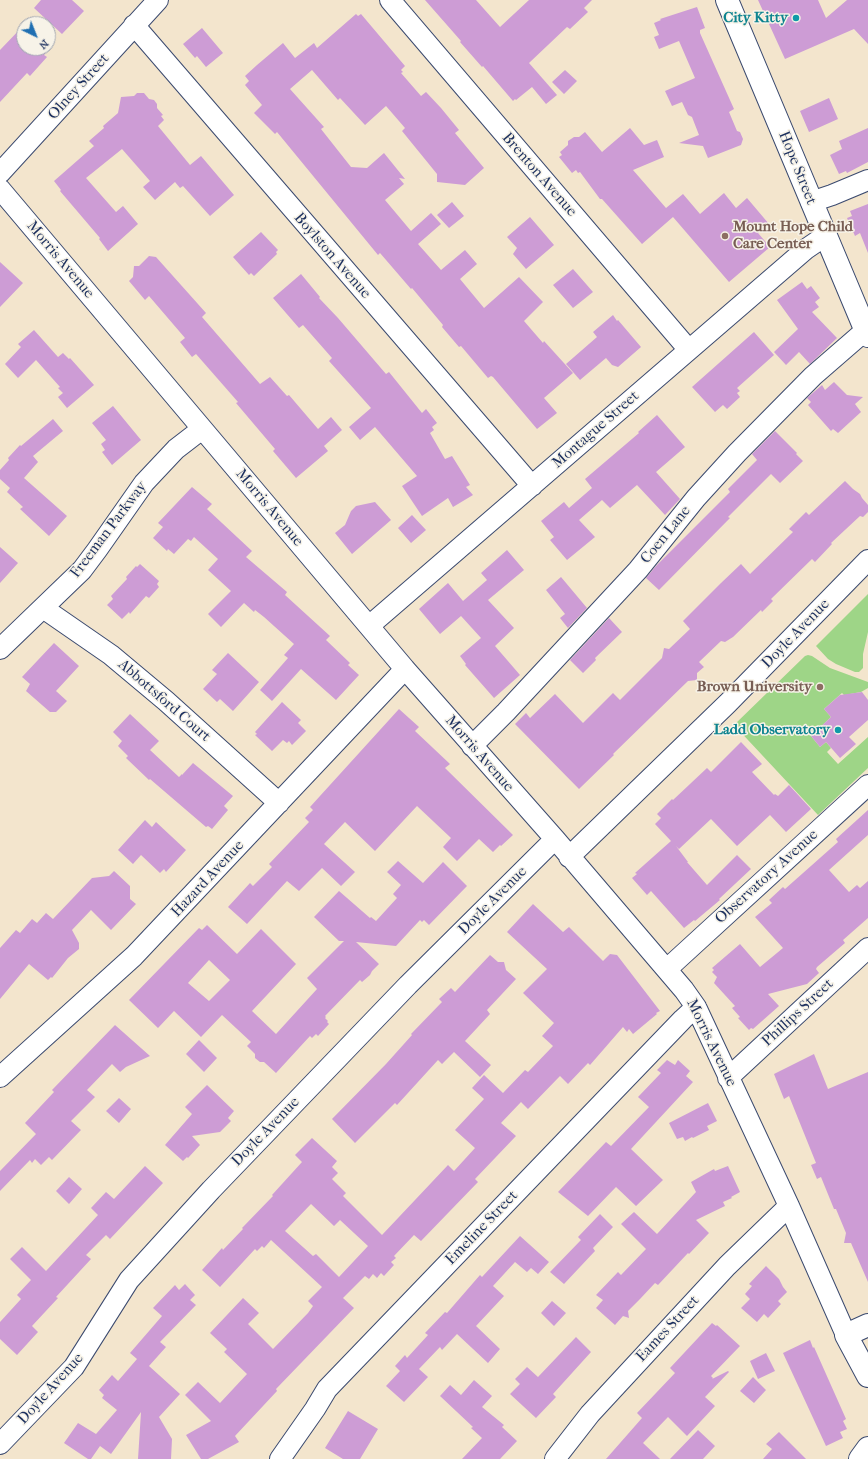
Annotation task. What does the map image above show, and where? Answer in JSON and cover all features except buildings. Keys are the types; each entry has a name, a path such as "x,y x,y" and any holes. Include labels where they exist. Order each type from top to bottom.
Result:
{"main road":[{"name":"Hope Street","path":"727,0 867,333"},
{"path":"846,1335 868,1325"},
{"name":"Morris Avenue","path":"846,1335 868,1376"},
{"path":"860,1459 868,1448"}],"street":[{"name":"Olney Street","path":"0,173 158,0"},
{"name":"Brenton Avenue","path":"390,0 689,350"},
{"name":"Boylston Avenue","path":"134,26 532,486"},
{"path":"811,202 868,180"},
{"name":"Morris Avenue","path":"0,189 369,626 472,746 555,839 684,990 696,1007 789,1206 846,1335"},
{"name":"Montague Street","path":"369,626 806,249 825,236"},
{"name":"Coen Lane","path":"472,746 506,712 638,570 696,498 737,453 813,376 867,333"},
{"name":"Freeman Parkway","path":"0,649 82,570 144,483 176,449 202,429"},
{"name":"Doyle Avenue","path":"569,857 728,703 868,560"},
{"name":"Abbottsford Court","path":"43,608 111,655 166,701 279,803"},
{"name":"Hazard Avenue","path":"0,1077 134,956 405,668"},
{"name":"Observatory Avenue","path":"667,970 868,785"},
{"name":"Doyle Avenue","path":"0,1444 74,1366 128,1280 211,1190 403,991 555,839"},
{"name":"Phillips Street","path":"728,1078 868,948"},
{"name":"Emeline Street","path":"280,1459 327,1389 696,1007"},
{"name":"Eames Street","path":"555,1459 595,1408 727,1266 789,1206"},
{"path":"0,1455 6,1459"}],"green space":[{"path":"868,594 868,632 863,654 863,668 859,672 855,672 828,659 816,646"},
{"name":"Brown University","path":"808,655 830,668 868,682 868,688 861,692 850,694 846,697 842,693 824,709 831,717 811,736 820,747 826,742 831,748 827,752 838,764 868,737 868,768 818,815 734,725 805,656"}],"place":[{"name":"City Kitty","path":"796,18"},
{"name":"Mount Hope Child Care Center","path":"725,236"},
{"name":"Brown University","path":"820,687"},
{"name":"Ladd Observatory","path":"838,730"}]}
